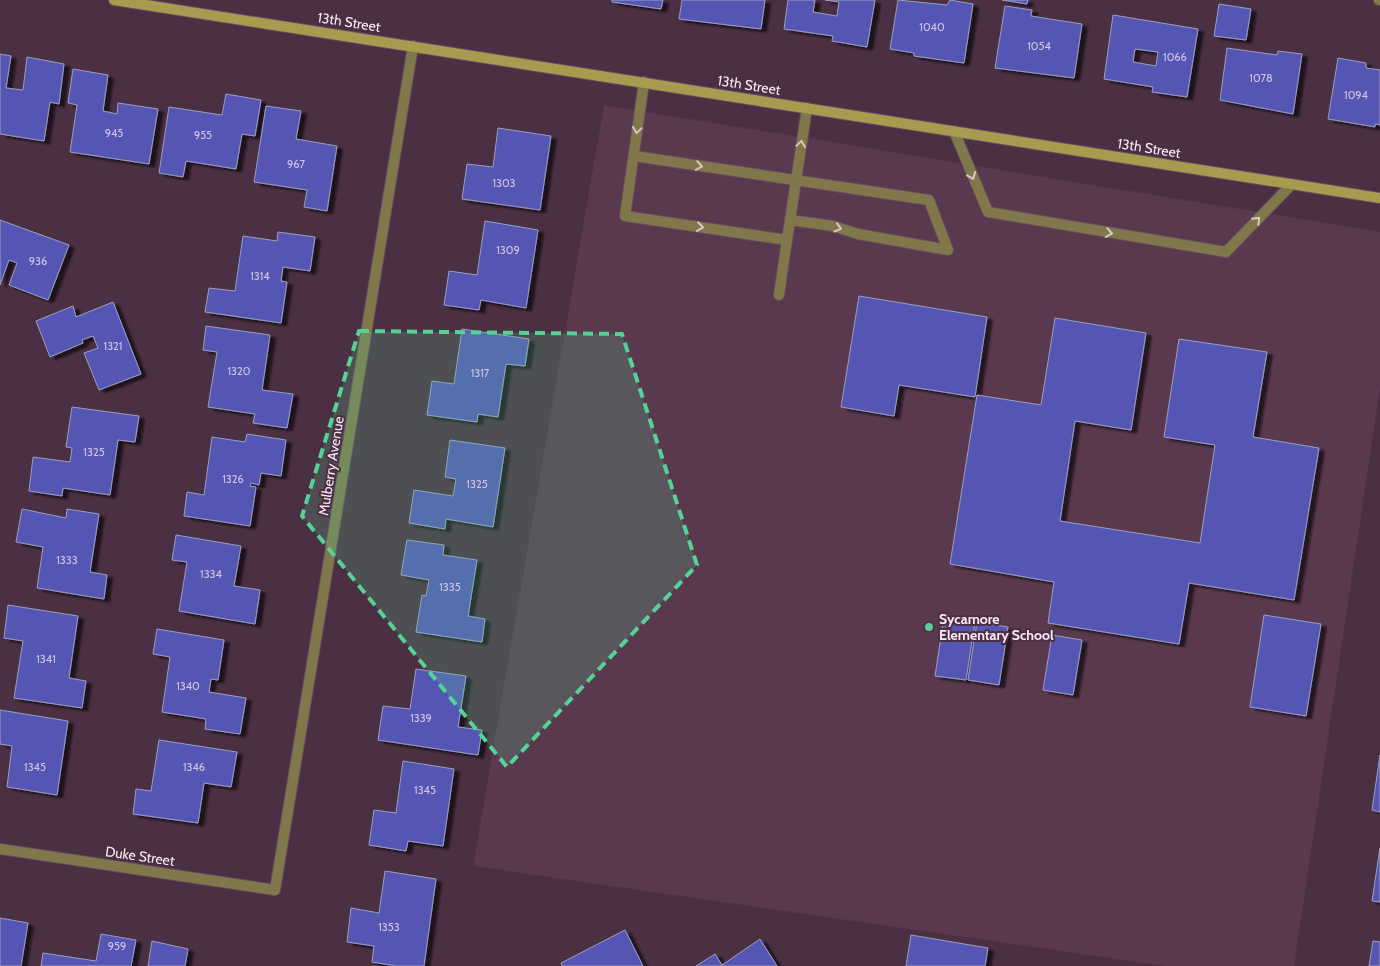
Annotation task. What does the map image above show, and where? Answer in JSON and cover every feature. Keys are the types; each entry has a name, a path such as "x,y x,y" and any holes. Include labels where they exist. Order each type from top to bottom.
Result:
{"street":[{"name":"13th Street","path":"114,0 1380,198"},
{"name":"Mulberry Avenue","path":"275,890 413,46"},
{"path":"644,82 625,216 787,240"},
{"path":"779,295 807,108"},
{"path":"954,131 988,212 1226,252 1292,184"},
{"path":"634,156 929,200 948,250 858,234 833,226 790,220"},
{"name":"Duke Street","path":"0,849 275,890"}],"highlighted area":[{"path":"359,331 622,334 697,565 507,767 302,516"}],"shaded area":[{"name":"Sycamore Elementary School","path":"604,105 1380,232 1380,388 1294,966 1165,966 473,866"}],"building":[{"path":"612,0 663,0 661,9 612,2"},
{"path":"682,0 765,0 761,29 679,19"},
{"path":"788,0 815,0 813,12 837,16 839,2 825,0 875,0 867,47 832,41 833,36 784,29"},
{"path":"898,0 947,5 950,0 973,4 964,63 914,56 914,53 890,49"},
{"path":"1002,0 1028,0 1027,4"},
{"path":"1219,4 1251,9 1246,40 1214,36"},
{"path":"1005,6 1032,10 1031,16 1082,24 1074,78 995,68"},
{"path":"1113,15 1198,29 1187,97 1152,92 1153,87 1104,79","holes":["1135,49 1158,52 1156,66 1133,62"]},
{"path":"1227,48 1277,55 1278,51 1302,54 1293,114 1220,100"},
{"path":"0,54 11,56 6,88 23,90 27,57 64,64 59,104 50,102 44,141 0,134"},
{"path":"1338,58 1366,63 1366,68 1380,70 1380,125 1375,124 1375,127 1328,119"},
{"path":"73,69 108,75 103,111 117,114 118,103 158,109 149,164 70,152 77,105 68,103"},
{"path":"226,94 261,100 255,136 242,134 236,169 186,161 183,177 159,173 169,107 222,115"},
{"path":"266,106 301,111 296,139 337,146 327,211 304,207 307,190 254,182"},
{"path":"498,128 551,136 540,210 462,199 467,164 493,167"},
{"path":"0,220 69,245 48,300 9,285 17,263 9,260 0,285"},
{"path":"485,221 538,230 526,308 481,300 479,310 444,305 449,271 477,275"},
{"path":"278,232 315,237 310,271 283,267 281,281 287,282 281,323 205,312 209,288 235,291 243,236 277,241"},
{"path":"859,296 987,317 975,397 899,385 894,416 841,407"},
{"path":"113,302 141,374 99,390 84,353 98,348 93,336 82,340 83,343 50,357 36,321 73,306 76,317"},
{"path":"1055,318 1146,333 1131,430 1075,421 1060,521 1200,543 1215,445 1164,437 1179,339 1267,352 1253,437 1319,448 1294,600 1189,583 1179,644 1048,623 1054,582 950,564 977,395 1041,405"},
{"path":"206,326 270,335 262,390 293,394 287,428 253,423 255,414 208,407 217,352 203,350"},
{"path":"462,329 529,339 525,366 506,364 498,417 478,414 477,422 427,415 432,381 454,384"},
{"path":"72,407 139,416 135,442 118,440 110,495 63,488 62,496 29,491 33,457 70,462 72,448 66,447"},
{"path":"247,434 286,440 281,476 261,473 259,485 251,483 250,486 256,487 250,526 184,516 187,492 204,495 212,437 245,442"},
{"path":"450,440 505,448 493,527 446,519 445,529 409,523 414,490 453,496 456,479 445,477"},
{"path":"22,509 66,518 67,509 99,514 90,572 107,575 104,599 37,588 43,547 16,542"},
{"path":"176,535 241,546 234,586 260,590 255,624 179,611 187,562 172,560"},
{"path":"407,540 444,545 443,555 477,560 468,616 485,619 482,642 416,632 422,595 426,596 429,580 401,575"},
{"path":"8,605 78,616 69,678 86,681 82,708 14,698 23,641 4,638"},
{"path":"1264,615 1321,624 1306,716 1250,707"},
{"path":"944,617 975,622 966,680 935,676"},
{"path":"977,622 1008,627 999,685 968,680"},
{"path":"157,629 224,640 218,680 211,679 209,692 246,698 240,734 205,729 206,719 162,712 170,657 153,654"},
{"path":"1052,635 1082,640 1073,695 1043,690"},
{"path":"416,669 466,676 458,727 482,730 478,755 378,740 383,706 410,709"},
{"path":"0,710 68,721 57,795 7,787 12,746 0,744"},
{"path":"159,740 237,752 231,787 204,783 198,823 133,814 136,789 151,791"},
{"path":"1380,755 1380,812 1372,810"},
{"path":"403,761 454,769 443,846 408,841 406,851 369,845 374,810 396,813"},
{"path":"1380,848 1380,902 1372,901"},
{"path":"385,871 436,879 424,966 396,966 372,962 374,946 347,942 351,908 379,913"},
{"path":"0,918 28,923 21,966 0,966"},
{"path":"625,930 643,966 562,966 561,963"},
{"path":"101,934 136,940 131,966 41,966 43,953 96,961"},
{"path":"911,935 988,948 985,966 906,966"},
{"path":"760,939 777,966 720,966 722,965"},
{"path":"152,941 188,949 185,966 148,966"},
{"path":"1373,941 1380,942 1380,966 1369,966"},
{"path":"715,954 722,965 696,966"}],"place":[{"name":"Sycamore Elementary School","path":"929,627"}]}
